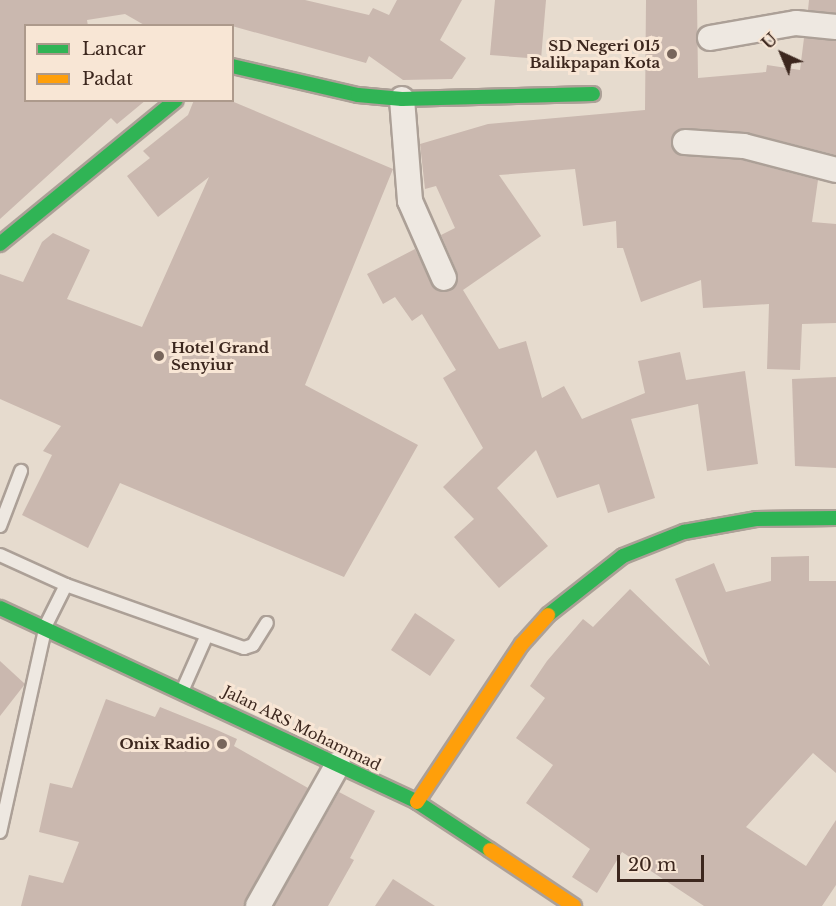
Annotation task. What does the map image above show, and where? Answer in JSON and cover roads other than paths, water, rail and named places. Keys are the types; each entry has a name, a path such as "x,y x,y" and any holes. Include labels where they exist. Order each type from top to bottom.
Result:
{"street":[{"path":"710,38 796,23 836,27"},
{"path":"234,66 358,95 402,99 593,94"},
{"path":"402,99 410,201 444,278"},
{"path":"0,244 174,102"},
{"path":"685,142 744,146 836,170"},
{"path":"417,802 522,644 558,604 623,556 684,532 746,521 836,518"},
{"name":"Jalan ARS Mohammad","path":"0,608 46,625 417,802 574,906"},
{"path":"258,906 338,764"}],"lane":[{"path":"0,526 21,471"},
{"path":"0,555 66,585 206,637 244,648 253,645 267,623"},
{"path":"0,832 46,625 66,585"},
{"path":"183,689 206,637"}],"place":[{"name":"SD Negeri 015 Balikpapan Kota","path":"672,54"},
{"name":"Hotel Grand Senyiur","path":"159,356"},
{"name":"Onix Radio","path":"222,744"}]}
